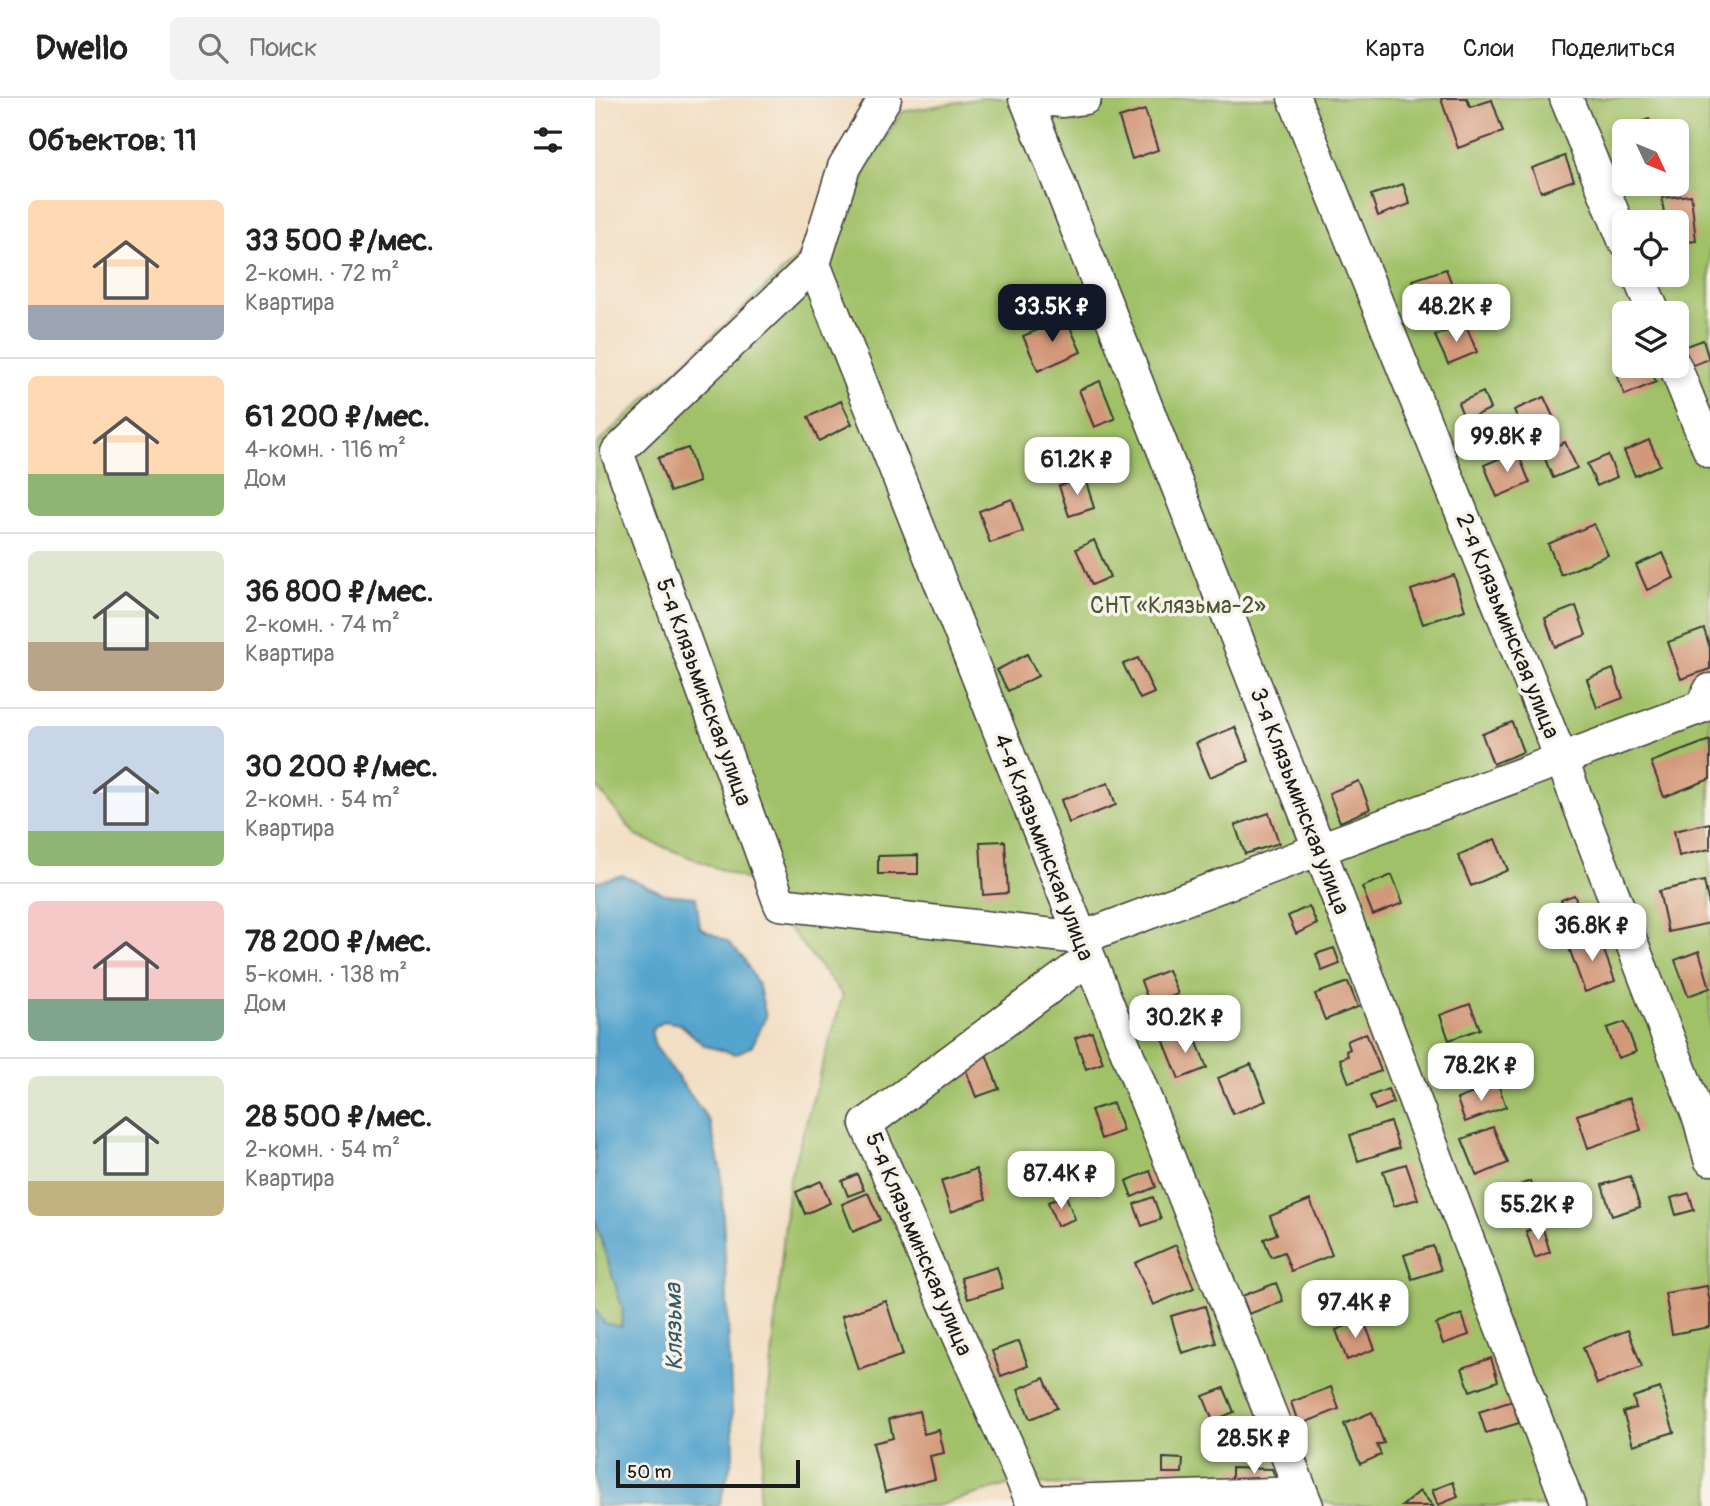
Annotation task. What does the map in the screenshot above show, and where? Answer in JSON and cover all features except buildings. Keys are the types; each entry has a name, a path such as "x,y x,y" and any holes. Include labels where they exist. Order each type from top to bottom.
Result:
{"lane":[{"path":"814,264 844,167 885,98"},
{"path":"1025,98 1063,102 1085,98"},
{"name":"3-я Клязьминская улица","path":"1025,98 1319,848 1569,1506"},
{"name":"2-я Клязьминская улица","path":"1294,98 1561,758 1700,1121 1710,1159"},
{"path":"1566,98 1612,211"},
{"name":"4-я Клязьминская улица","path":"814,264 1304,1499"},
{"name":"5-я Клязьминская улица","path":"814,264 617,452 780,904 1084,948"},
{"path":"1680,378 1710,452"},
{"path":"1084,948 1319,848 1561,758 1705,698"},
{"name":"5-я Клязьминская улица","path":"1031,1504 866,1124 1084,948"},
{"path":"1031,1504 1304,1499"}],"green space":[{"name":"СНТ «Клязьма-2»","path":"981,98 1710,98 1710,1506 1337,1506 1281,1487 1011,1484 937,1506 758,1506 789,1181 843,995 752,882 636,836 595,785 595,454 597,444 829,228 902,112"},
{"path":"595,1219 623,1310 621,1327 604,1323 595,1308"}],"water":[{"name":"Клязьма","path":"622,875 665,894 696,897 700,928 728,942 744,959 759,987 766,1017 752,1046 736,1054 705,1046 680,1024 663,1021 651,1031 655,1046 710,1122 721,1172 734,1453 719,1506 595,1506 595,1308 604,1323 621,1327 623,1310 595,1219 595,882"}]}
